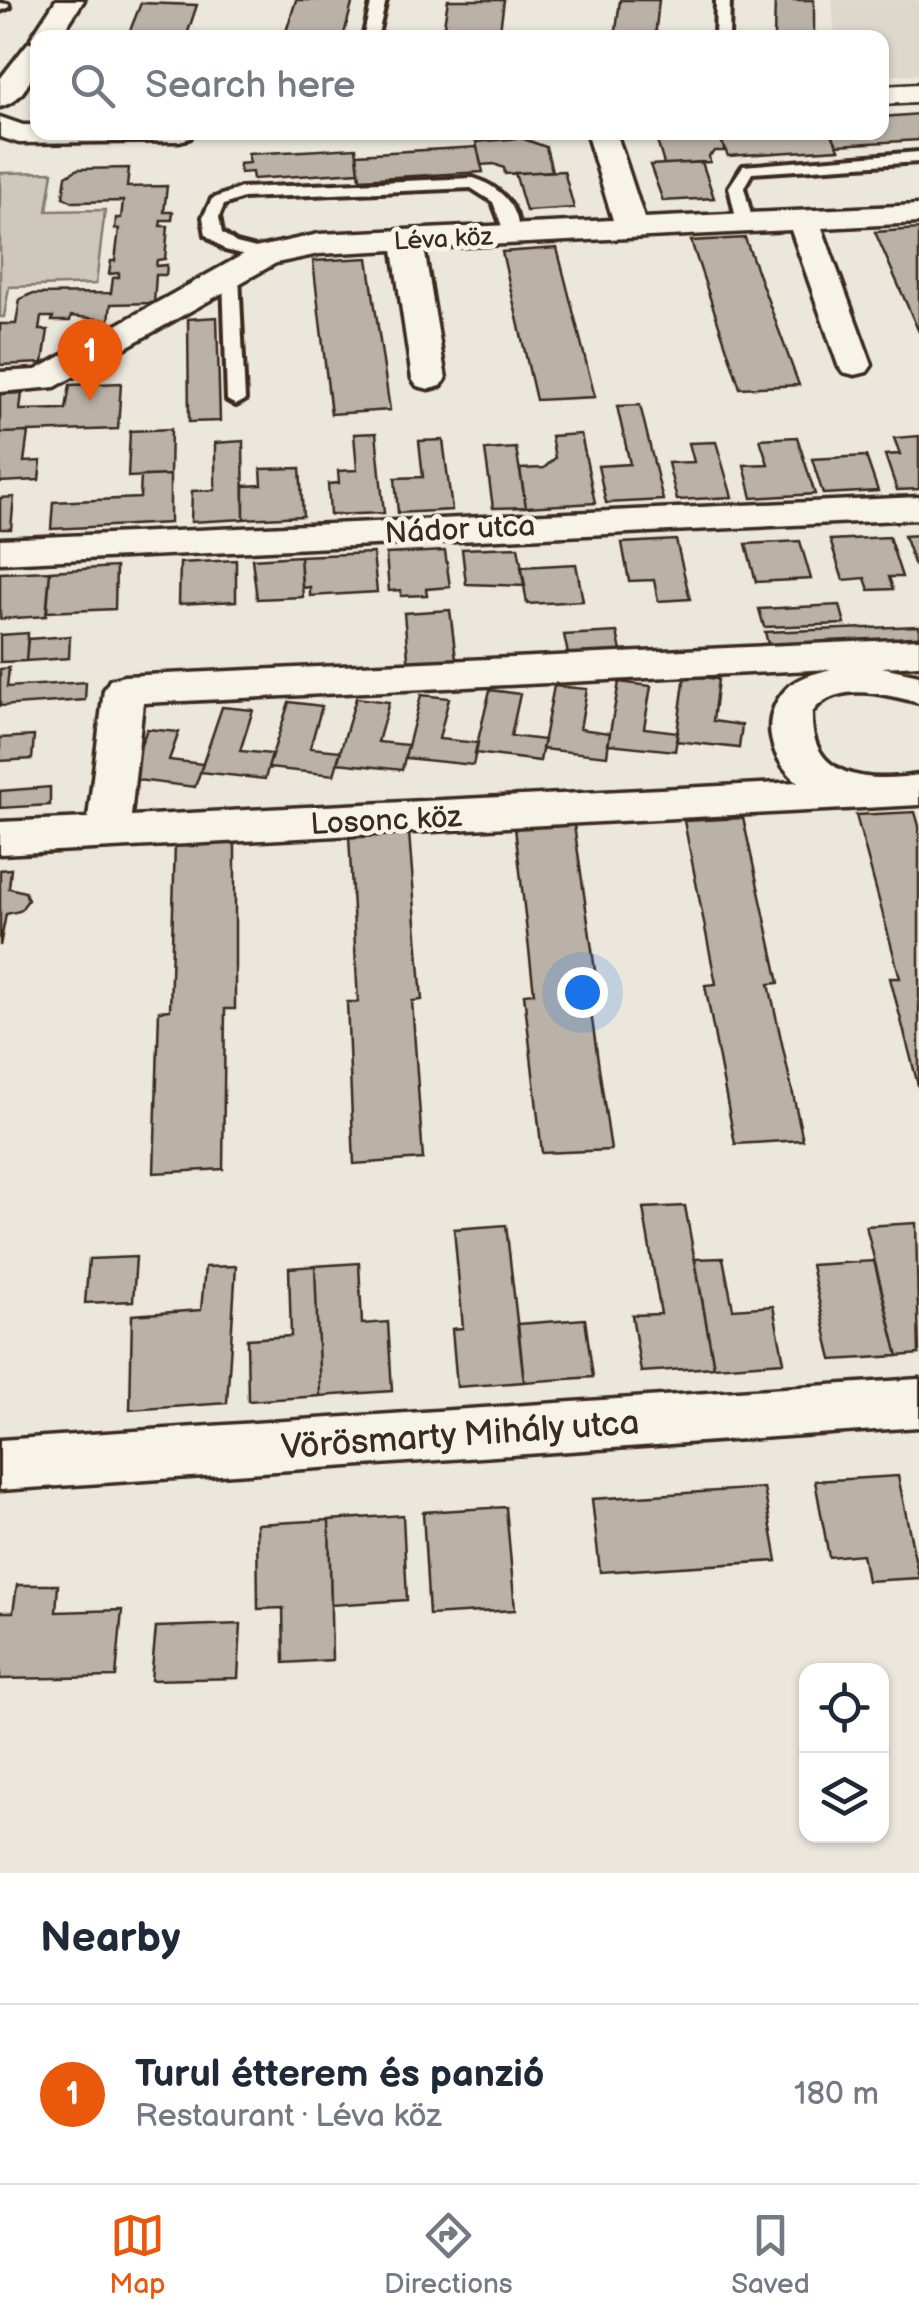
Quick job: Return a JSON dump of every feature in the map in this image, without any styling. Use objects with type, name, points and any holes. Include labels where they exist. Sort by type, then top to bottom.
[{"type":"street","points":[[51,30],[70,0]]},
{"type":"street","points":[[9,125],[30,70]]},
{"type":"street","points":[[889,95],[919,93]]},
{"type":"street","points":[[604,140],[631,228]]},
{"type":"street","name":"Léva köz","points":[[0,382],[43,380],[266,255],[318,244],[919,214]]},
{"type":"street","points":[[802,220],[856,365]]},
{"type":"street","points":[[407,240],[428,379]]},
{"type":"street","name":"Nádor utca","points":[[0,550],[919,508]]},
{"type":"street","points":[[788,702],[919,652]]},
{"type":"street","points":[[107,834],[124,690],[788,702],[802,699],[820,686],[858,678],[919,676]]},
{"type":"street","points":[[858,678],[919,690]]},
{"type":"street","points":[[788,702],[813,770],[834,784],[866,794]]},
{"type":"street","points":[[772,802],[788,702]]},
{"type":"street","name":"Losonc köz","points":[[0,838],[772,802],[919,790]]},
{"type":"street","name":"Vörösmarty Mihály utca","points":[[0,1466],[919,1403]]},
{"type":"lane","points":[[372,30],[380,0]]},
{"type":"lane","points":[[722,30],[724,0]]},
{"type":"lane","points":[[745,223],[734,186],[737,177],[748,169],[919,157]]},
{"type":"lane","points":[[266,255],[231,247],[214,235],[211,218],[218,202],[241,193],[473,183],[492,188],[502,196],[512,234]]},
{"type":"lane","points":[[231,276],[236,400]]},
{"type":"shaded area","points":[[832,0],[919,0],[919,74],[889,76],[889,30],[834,30]]},
{"type":"shaded area","points":[[53,172],[47,211],[105,210],[96,284],[9,287],[4,317],[0,317],[0,173]]},
{"type":"building","points":[[296,0],[353,0],[345,30],[287,30]]},
{"type":"building","points":[[448,0],[504,0],[500,30],[443,30]]},
{"type":"building","points":[[620,0],[659,0],[656,30],[616,30]]},
{"type":"building","points":[[775,0],[814,0],[814,30],[774,30]]},
{"type":"building","points":[[141,3],[197,5],[189,30],[130,30]]},
{"type":"building","points":[[919,114],[919,140],[837,145],[835,140],[889,140],[889,116]]},
{"type":"building","points":[[527,140],[546,147],[552,171],[505,174],[504,168],[494,164],[481,165],[476,142]]},
{"type":"building","points":[[721,140],[725,151],[715,151],[709,156],[710,162],[664,164],[657,141]]},
{"type":"building","points":[[721,140],[835,140],[839,149],[728,156]]},
{"type":"building","points":[[477,147],[483,172],[360,179],[357,154]]},
{"type":"building","points":[[356,148],[359,172],[253,179],[252,172],[240,173],[239,164],[250,163],[248,154]]},
{"type":"building","points":[[702,162],[714,198],[663,201],[650,165]]},
{"type":"building","points":[[129,168],[127,187],[167,186],[164,212],[173,212],[172,220],[161,220],[160,226],[168,226],[165,259],[157,260],[156,266],[167,265],[166,275],[156,275],[154,303],[111,304],[109,320],[71,316],[70,321],[52,321],[53,317],[41,317],[39,330],[48,330],[43,363],[0,365],[0,324],[16,324],[20,299],[31,294],[111,293],[113,278],[119,277],[119,273],[109,274],[111,261],[115,261],[119,229],[115,229],[116,218],[121,218],[123,201],[73,202],[63,197],[66,176],[78,169]]},
{"type":"building","points":[[564,171],[574,208],[526,211],[515,173]]},
{"type":"building","points":[[919,229],[919,332],[875,232]]},
{"type":"building","points":[[745,238],[799,385],[740,388],[691,241]]},
{"type":"building","points":[[557,248],[595,397],[536,400],[502,252]]},
{"type":"building","points":[[368,258],[390,410],[331,414],[313,261]]},
{"type":"building","points":[[217,317],[220,421],[189,422],[188,319]]},
{"type":"building","points":[[121,383],[118,429],[0,433],[0,394],[22,393],[20,410],[66,409],[70,385]]},
{"type":"building","points":[[640,405],[663,500],[606,503],[598,466],[630,464],[617,406]]},
{"type":"building","points":[[171,429],[170,475],[128,477],[130,431]]},
{"type":"building","points":[[28,432],[24,462],[41,461],[39,480],[0,482],[0,433]]},
{"type":"building","points":[[376,433],[384,513],[330,515],[328,484],[339,483],[338,471],[357,470],[354,434]]},
{"type":"building","points":[[581,434],[595,503],[526,507],[520,469],[544,468],[555,458],[551,436]]},
{"type":"building","points":[[919,436],[919,489],[897,490],[885,455],[900,454],[894,438]]},
{"type":"building","points":[[797,437],[815,494],[752,498],[744,465],[768,464],[760,439]]},
{"type":"building","points":[[443,440],[452,510],[398,513],[395,478],[423,477],[419,441]]},
{"type":"building","points":[[243,441],[244,519],[191,522],[192,491],[215,490],[215,443]]},
{"type":"building","points":[[716,442],[732,497],[677,500],[668,463],[694,462],[689,443]]},
{"type":"building","points":[[516,448],[526,507],[493,508],[485,450]]},
{"type":"building","points":[[866,456],[878,491],[823,494],[812,459]]},
{"type":"building","points":[[300,468],[303,516],[244,519],[244,486],[262,485],[261,469]]},
{"type":"building","points":[[170,475],[170,523],[51,529],[53,502],[140,498],[141,476]]},
{"type":"building","points":[[14,497],[11,529],[0,529],[0,498]]},
{"type":"building","points":[[919,535],[919,565],[915,566],[904,536]]},
{"type":"building","points":[[889,537],[902,577],[889,577],[893,589],[869,590],[865,578],[843,580],[830,540]]},
{"type":"building","points":[[676,540],[690,599],[658,601],[654,580],[629,581],[622,543]]},
{"type":"building","points":[[800,541],[811,579],[756,582],[746,544]]},
{"type":"building","points":[[518,547],[525,586],[466,584],[462,549]]},
{"type":"building","points":[[445,551],[450,587],[426,589],[427,595],[401,596],[401,590],[389,591],[386,554]]},
{"type":"building","points":[[373,553],[377,592],[310,596],[310,587],[302,588],[300,556]]},
{"type":"building","points":[[300,556],[303,597],[257,599],[252,559]]},
{"type":"building","points":[[236,560],[236,601],[179,604],[180,563]]},
{"type":"building","points":[[576,564],[583,601],[527,604],[521,567]]},
{"type":"building","points":[[116,567],[115,609],[47,612],[50,571]]},
{"type":"building","points":[[50,571],[46,616],[0,619],[0,573]]},
{"type":"building","points":[[840,605],[845,624],[764,627],[759,609]]},
{"type":"building","points":[[450,610],[457,667],[409,669],[404,613]]},
{"type":"building","points":[[919,626],[919,646],[770,652],[765,632]]},
{"type":"building","points":[[617,632],[622,656],[569,659],[564,635]]},
{"type":"building","points":[[28,633],[26,661],[0,662],[0,635]]},
{"type":"building","points":[[70,636],[69,658],[26,661],[28,639]]},
{"type":"building","points":[[9,668],[7,687],[86,682],[85,700],[0,706],[0,669]]},
{"type":"building","points":[[685,675],[718,679],[713,721],[742,725],[739,748],[676,741]]},
{"type":"building","points":[[619,682],[651,686],[644,728],[678,732],[675,751],[608,744]]},
{"type":"building","points":[[554,686],[587,689],[580,729],[610,733],[607,756],[542,749]]},
{"type":"building","points":[[490,690],[520,694],[511,736],[544,740],[540,761],[475,753]]},
{"type":"building","points":[[421,695],[449,698],[439,739],[478,743],[473,765],[405,758]]},
{"type":"building","points":[[356,698],[389,702],[378,742],[408,745],[402,770],[337,763]]},
{"type":"building","points":[[289,702],[322,706],[310,748],[341,751],[334,775],[268,768]]},
{"type":"building","points":[[222,707],[253,710],[240,751],[272,754],[265,779],[200,772]]},
{"type":"building","points":[[147,729],[179,732],[169,760],[203,764],[195,787],[128,779]]},
{"type":"building","points":[[34,736],[32,759],[0,761],[0,738]]},
{"type":"building","points":[[50,787],[50,805],[0,808],[0,791]]},
{"type":"building","points":[[915,812],[919,826],[919,1089],[890,978],[900,978],[856,815]]},
{"type":"building","points":[[743,818],[779,983],[769,984],[803,1140],[735,1144],[705,985],[716,984],[684,821]]},
{"type":"building","points":[[574,825],[598,991],[588,992],[611,1150],[542,1153],[524,994],[534,993],[515,828]]},
{"type":"building","points":[[409,833],[422,1000],[412,1001],[423,1159],[354,1164],[347,1002],[358,1002],[349,836]]},
{"type":"building","points":[[235,840],[235,1009],[225,1009],[223,1169],[154,1173],[159,1011],[170,1010],[175,843]]},
{"type":"building","points":[[11,869],[9,888],[25,892],[28,900],[20,911],[6,914],[0,946],[0,870]]},
{"type":"building","points":[[685,1206],[714,1367],[641,1372],[632,1315],[661,1314],[643,1208]]},
{"type":"building","points":[[916,1223],[919,1354],[898,1356],[866,1226]]},
{"type":"building","points":[[506,1225],[524,1382],[457,1387],[452,1329],[463,1328],[454,1229]]},
{"type":"building","points":[[136,1257],[133,1301],[85,1303],[89,1259]]},
{"type":"building","points":[[723,1258],[733,1309],[773,1306],[784,1362],[714,1367],[695,1259]]},
{"type":"building","points":[[874,1261],[898,1356],[832,1360],[811,1265]]},
{"type":"building","points":[[359,1263],[362,1324],[388,1322],[392,1391],[320,1396],[315,1266]]},
{"type":"building","points":[[236,1266],[227,1403],[130,1410],[132,1315],[201,1310],[205,1267]]},
{"type":"building","points":[[315,1266],[320,1396],[248,1401],[247,1339],[291,1336],[289,1268]]},
{"type":"building","points":[[585,1319],[593,1377],[524,1382],[518,1324]]},
{"type":"building","points":[[898,1476],[919,1578],[867,1581],[862,1554],[829,1557],[815,1481]]},
{"type":"building","points":[[764,1488],[777,1561],[600,1572],[592,1499]]},
{"type":"building","points":[[506,1507],[515,1610],[429,1615],[423,1512]]},
{"type":"building","points":[[403,1515],[407,1600],[331,1605],[329,1520]]},
{"type":"building","points":[[329,1520],[332,1660],[284,1663],[283,1608],[258,1609],[257,1524]]},
{"type":"building","points":[[17,1585],[58,1585],[56,1612],[122,1610],[116,1677],[0,1679],[0,1612],[13,1612]]},
{"type":"building","points":[[241,1624],[238,1678],[151,1680],[156,1627]]},
{"type":"place","name":"Turul étterem és panzió","points":[[90,401]]}]
